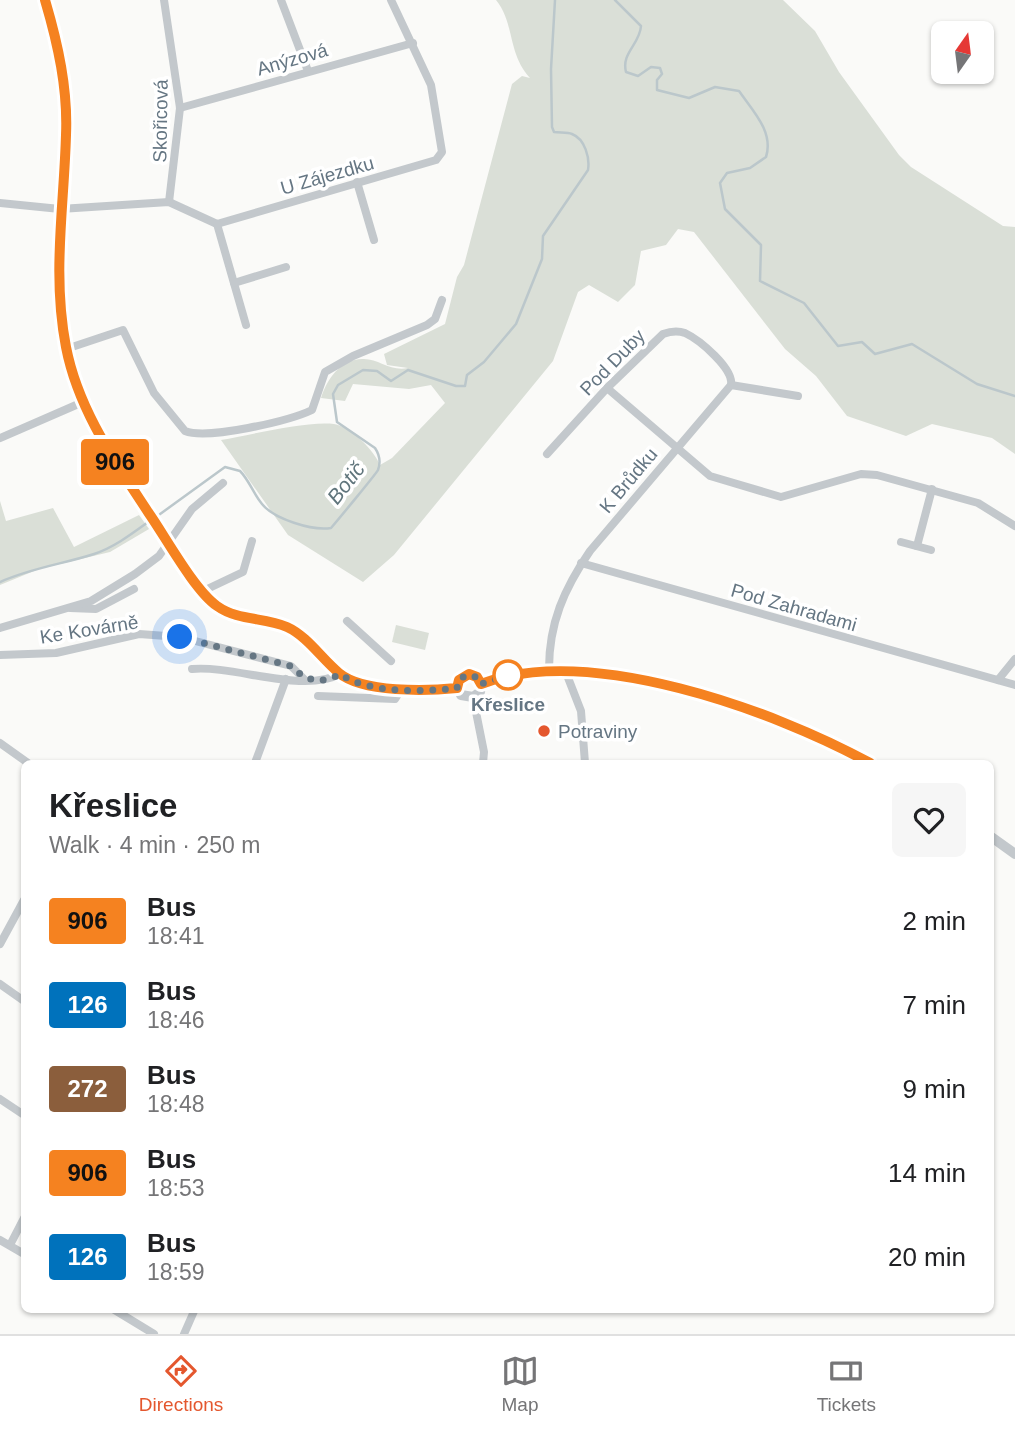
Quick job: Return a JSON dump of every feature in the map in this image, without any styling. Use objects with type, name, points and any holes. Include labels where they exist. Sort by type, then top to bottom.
[{"type":"street","points":[[44,0],[57,40],[64,87],[66,134],[58,263],[66,349],[83,402],[97,433],[165,537],[215,605],[233,615],[291,629],[340,674],[358,684],[402,688],[457,688]]},
{"type":"street","name":"Skořicová","points":[[164,0],[180,108],[169,202]]},
{"type":"street","points":[[281,0],[308,71]]},
{"type":"street","points":[[391,0],[413,43]]},
{"type":"street","name":"Anýzová","points":[[180,108],[413,43]]},
{"type":"street","name":"U Zájezdku","points":[[217,224],[436,160],[442,152],[431,85],[413,43]]},
{"type":"street","points":[[357,182],[374,240]]},
{"type":"street","points":[[0,203],[60,209],[169,202],[217,224],[247,325]]},
{"type":"street","points":[[234,283],[286,267]]},
{"type":"street","points":[[66,349],[123,330],[154,393],[185,431],[199,433],[272,425],[312,410],[325,372],[353,356],[427,325],[435,319],[442,300]]},
{"type":"street","name":"Pod Duby","points":[[547,454],[657,337],[673,330],[686,333],[728,367],[732,377],[731,385]]},
{"type":"street","points":[[731,385],[798,396]]},
{"type":"street","name":"K Brůdku","points":[[549,670],[551,638],[559,604],[581,563],[731,385]]},
{"type":"street","points":[[607,388],[710,476],[781,498],[861,474],[877,475],[978,503],[1015,526]]},
{"type":"street","points":[[0,438],[83,402]]},
{"type":"street","points":[[0,628],[91,601],[135,574],[159,556],[165,537],[223,483]]},
{"type":"street","points":[[916,546],[932,489]]},
{"type":"street","points":[[203,591],[243,572],[252,541]]},
{"type":"street","points":[[901,542],[931,550]]},
{"type":"street","name":"Pod Zahradami","points":[[581,563],[1015,685]]},
{"type":"street","points":[[67,607],[96,609],[134,589]]},
{"type":"street","points":[[347,621],[391,661]]},
{"type":"street","name":"Ke Kovárně","points":[[0,655],[56,653],[139,634],[180,637],[291,666],[304,679]]},
{"type":"street","points":[[998,680],[1015,659]]},
{"type":"street","points":[[192,669],[208,667],[286,679],[326,681],[340,674]]},
{"type":"street","points":[[481,684],[507,676],[549,670],[633,678],[757,712],[836,744],[865,760]]},
{"type":"street","points":[[565,670],[581,711],[585,760]]},
{"type":"street","points":[[466,675],[477,677],[481,684],[480,692],[472,697],[461,695],[457,688],[459,680],[466,675]]},
{"type":"street","points":[[256,760],[286,679]]},
{"type":"street","points":[[318,696],[395,699],[402,688]]},
{"type":"street","points":[[472,697],[484,752],[483,760]]},
{"type":"street","points":[[0,744],[24,760]]},
{"type":"street","points":[[994,839],[1015,854]]},
{"type":"street","points":[[0,944],[21,906]]},
{"type":"street","points":[[0,984],[21,999]]},
{"type":"street","points":[[0,1098],[21,1113]]},
{"type":"street","points":[[10,1245],[21,1224]]},
{"type":"street","points":[[0,1240],[21,1252]]},
{"type":"street","points":[[120,1313],[154,1334]]},
{"type":"street","points":[[184,1334],[193,1313]]},
{"type":"shaded area","points":[[496,0],[783,0],[815,31],[839,72],[899,155],[911,167],[1003,226],[1015,227],[1015,454],[992,438],[932,424],[906,436],[847,416],[816,376],[785,349],[694,232],[678,229],[666,245],[641,251],[635,285],[618,302],[589,285],[578,292],[553,361],[394,555],[363,582],[288,535],[221,440],[293,426],[334,424],[361,440],[380,465],[392,458],[445,403],[431,385],[409,389],[353,384],[345,401],[321,398],[331,377],[348,362],[364,359],[396,368],[408,368],[387,365],[384,354],[445,324],[457,277],[464,265],[512,84],[522,76],[530,78],[518,58],[506,18]]},
{"type":"shaded area","points":[[0,501],[6,521],[53,508],[74,547],[139,515],[149,529],[110,552],[39,569],[0,585]]},
{"type":"shaded area","points":[[396,625],[429,633],[425,650],[392,642]]},
{"type":"waterway","name":"Botič","points":[[156,517],[225,467],[240,471],[262,504],[275,514],[304,526],[331,528],[376,473],[379,464],[375,448],[337,422],[333,394],[338,385],[363,370],[377,371],[391,381],[408,370],[456,386],[465,386],[467,375],[484,362],[516,324],[542,259],[543,236],[588,170],[587,155],[577,136],[554,132],[552,127],[551,69],[555,0]]},
{"type":"waterway","points":[[615,0],[641,26],[638,38],[626,59],[626,72],[638,76],[651,67],[660,68],[662,74],[657,80],[657,90],[689,98],[715,87],[739,91],[761,122],[767,139],[766,157],[750,168],[727,173],[720,183],[725,209],[761,245],[760,281],[804,303],[838,346],[862,342],[875,354],[912,344],[977,384],[1015,396]]},
{"type":"waterway","name":"Botič","points":[[0,582],[102,551],[151,520]]},
{"type":"bus line","name":"906","points":[[45,0],[57,40],[64,87],[66,134],[58,263],[61,312],[72,372],[97,433],[163,534],[215,605],[233,615],[291,629],[340,674],[358,684],[434,690],[457,688],[459,680],[469,674],[477,677],[481,684],[492,679],[549,670],[607,673],[757,712],[836,744],[865,760]]},
{"type":"place","name":"Křeslice","points":[[508,675]]},
{"type":"place","name":"Potraviny","points":[[544,731]]},
{"type":"route","points":[[180,637],[291,666],[304,679],[326,681],[340,674],[358,684],[434,690],[457,688],[459,680],[469,674],[477,677],[481,684],[508,675]]}]
